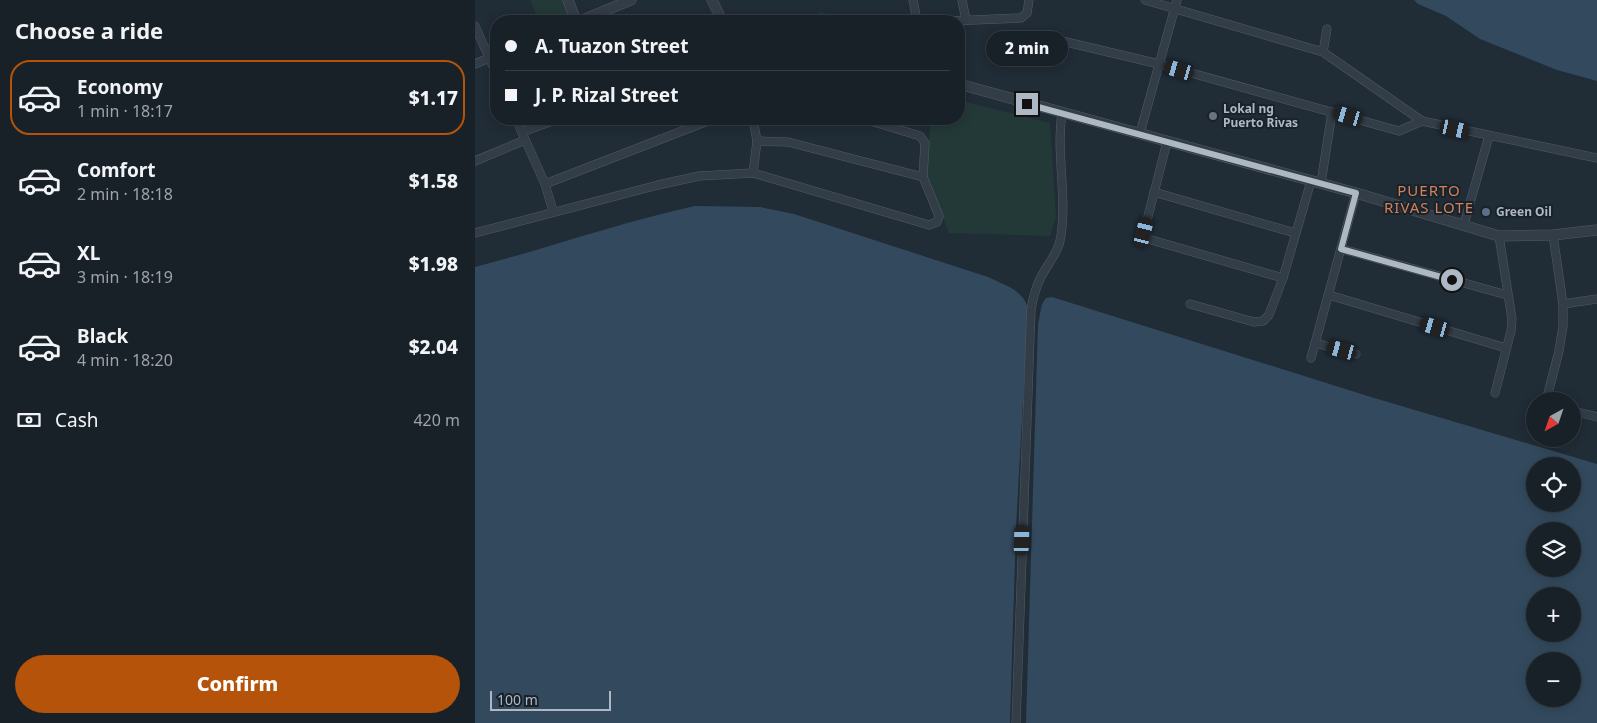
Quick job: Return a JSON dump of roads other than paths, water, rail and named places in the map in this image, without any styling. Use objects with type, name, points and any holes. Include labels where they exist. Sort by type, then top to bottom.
[{"type":"street","points":[[568,0],[575,15]]},
{"type":"street","points":[[593,15],[631,0]]},
{"type":"street","points":[[712,0],[719,15]]},
{"type":"street","points":[[913,0],[916,15]]},
{"type":"street","points":[[962,0],[966,20],[1021,18],[1027,13],[1029,0]]},
{"type":"street","points":[[1145,0],[1289,40],[1323,52],[1422,121],[1597,158]]},
{"type":"street","points":[[1140,133],[1177,0]]},
{"type":"street","points":[[475,26],[490,51]]},
{"type":"street","points":[[1323,52],[1327,29]]},
{"type":"street","points":[[1058,40],[1159,64],[1399,131],[1422,121]]},
{"type":"street","points":[[475,64],[490,57]]},
{"type":"street","points":[[965,86],[1356,193],[1499,236],[1553,234],[1597,229]]},
{"type":"street","points":[[1017,723],[1031,310],[1034,291],[1058,249],[1061,237],[1063,206],[1059,133],[1062,112]]},
{"type":"street","points":[[1190,304],[1254,322],[1263,321],[1269,316],[1283,278],[1295,233],[1316,182],[1332,112]]},
{"type":"street","points":[[518,125],[545,184],[553,211]]},
{"type":"street","points":[[475,161],[546,125]]},
{"type":"street","points":[[545,184],[697,125]]},
{"type":"street","points":[[753,173],[757,141],[754,125]]},
{"type":"street","points":[[475,233],[553,211],[699,176],[753,173],[929,225],[937,222],[939,216],[923,177],[925,143],[920,136],[883,125]]},
{"type":"street","points":[[1464,224],[1489,136]]},
{"type":"street","points":[[757,141],[788,142],[923,177]]},
{"type":"street","points":[[1167,142],[1144,232],[1147,239],[1283,278]]},
{"type":"street","points":[[1154,192],[1295,233]]},
{"type":"street","points":[[1311,358],[1356,193]]},
{"type":"street","points":[[1548,392],[1559,351],[1563,326],[1563,304],[1553,234]]},
{"type":"street","points":[[1495,394],[1512,319],[1499,236]]},
{"type":"street","points":[[1341,249],[1507,295]]},
{"type":"street","points":[[1329,295],[1506,348]]},
{"type":"street","points":[[1563,304],[1597,299]]},
{"type":"street","points":[[1315,343],[1356,354]]},
{"type":"street","points":[[1581,413],[1597,417]]},
{"type":"water","points":[[1414,0],[1597,0],[1597,81],[1557,70],[1480,39],[1446,16],[1418,4]]},
{"type":"water","points":[[695,206],[760,207],[794,214],[988,277],[1013,289],[1026,302],[1028,309],[1016,527],[1010,723],[475,723],[475,267],[667,212]]},
{"type":"water","points":[[1052,297],[1371,397],[1526,443],[1526,448],[1543,448],[1573,457],[1526,457],[1526,512],[1581,512],[1581,459],[1597,464],[1597,723],[1026,723],[1038,324],[1042,304],[1046,298]]},
{"type":"place","name":"Lokal ng Puerto Rivas","points":[[1213,116]]},
{"type":"place","name":"Green Oil","points":[[1486,212]]},
{"type":"district","name":"PUERTO RIVAS LOTE","points":[[1429,200]]}]
